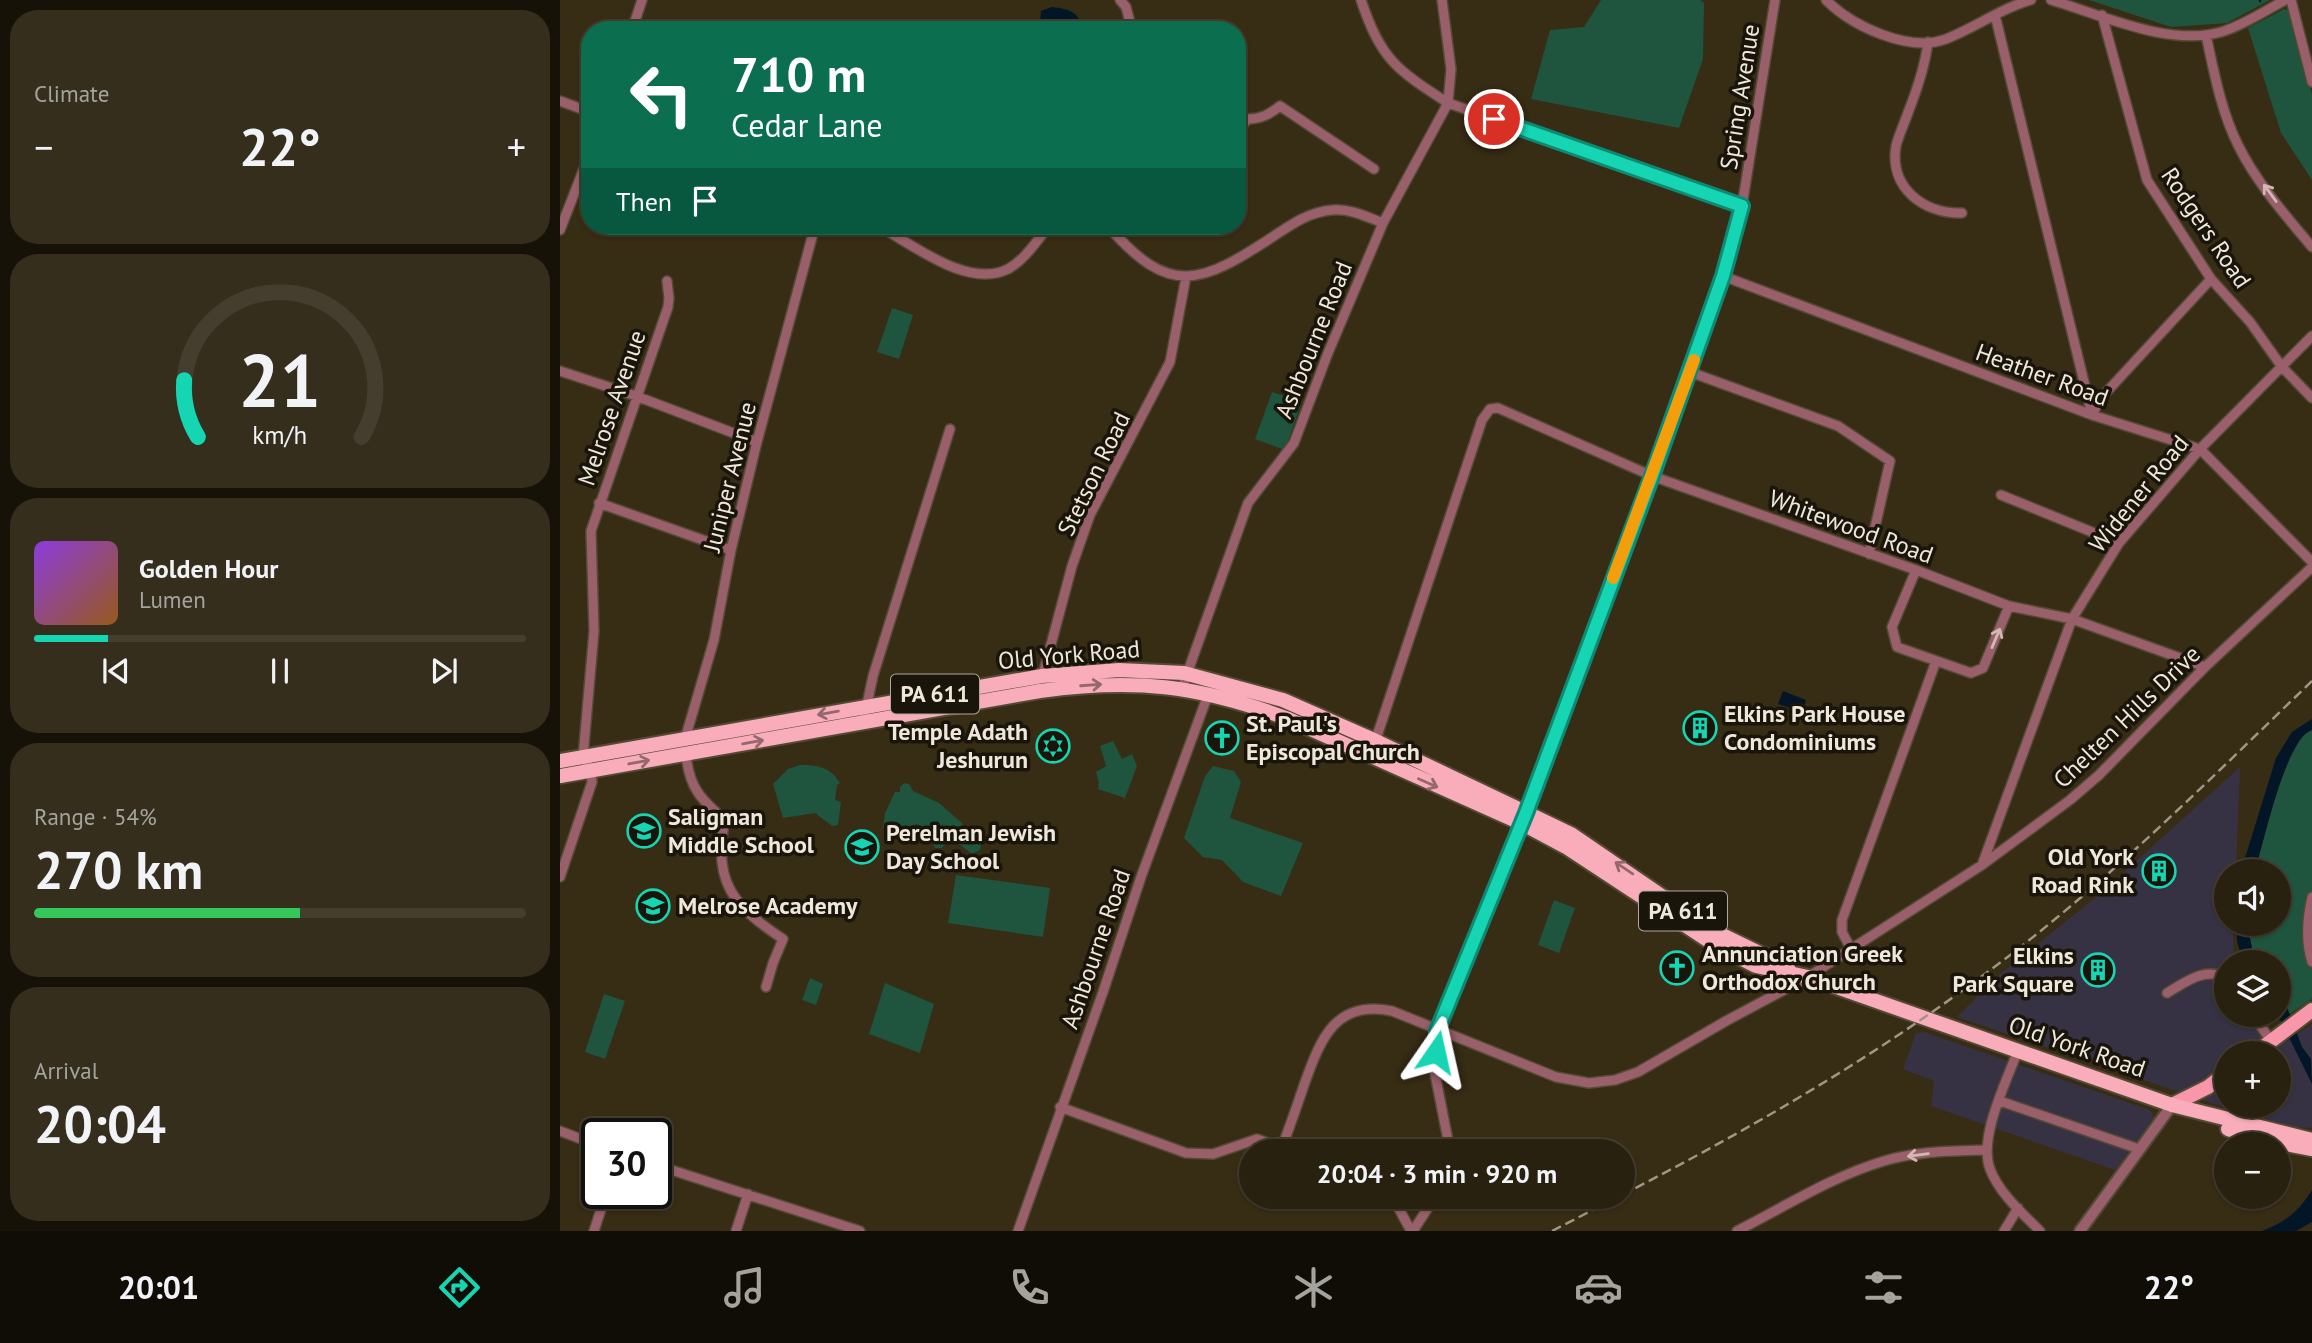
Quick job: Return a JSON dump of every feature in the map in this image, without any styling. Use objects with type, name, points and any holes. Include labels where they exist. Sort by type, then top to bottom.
[{"type":"highway","name":"Old York Road","points":[[560,776],[587,764],[686,746],[867,706],[1041,683],[1185,681],[1283,701],[1376,741],[1523,818],[1683,925],[1718,947],[1756,965],[1808,977],[2172,1105],[2259,1139],[2312,1150]]},
{"type":"highway","name":"Old York Road","points":[[686,746],[863,723],[1041,683]]},
{"type":"highway","name":"Old York Road","points":[[1210,687],[1369,756],[1523,818]]},
{"type":"highway","name":"Old York Road","points":[[560,761],[587,764]]},
{"type":"highway","name":"Old York Road","points":[[2172,1105],[2312,1140]]},
{"type":"main road","points":[[2272,1041],[2312,1010]]},
{"type":"main road","points":[[2172,1105],[2214,1082]]},
{"type":"street","points":[[635,21],[642,0]]},
{"type":"street","points":[[1120,0],[1126,7],[1130,21]]},
{"type":"street","points":[[1361,0],[1371,31],[1388,57],[1407,76],[1448,103],[1742,206]]},
{"type":"street","name":"Ashbourne Road","points":[[1185,681],[1248,503],[1294,443],[1328,353],[1383,223],[1448,103],[1451,69],[1442,0]]},
{"type":"street","name":"Spring Avenue","points":[[1448,1139],[1435,1074],[1437,1031],[1523,818],[1652,476],[1723,276],[1742,206],[1775,0]]},
{"type":"street","points":[[1826,0],[1848,18],[1870,30],[1902,40],[1928,42],[1945,39],[2031,0]]},
{"type":"street","points":[[2051,0],[2145,29],[2206,35],[2237,26],[2285,0]]},
{"type":"street","points":[[2291,0],[2312,82]]},
{"type":"street","points":[[1995,15],[2092,415]]},
{"type":"street","name":"Rodgers Road","points":[[2102,15],[2147,180],[2211,279],[2250,322],[2282,367],[2312,398]]},
{"type":"street","points":[[2206,35],[2221,100],[2238,147],[2312,247]]},
{"type":"street","points":[[1928,42],[1924,71],[1897,144],[1896,166],[1903,185],[1917,202],[1943,212],[1962,213]]},
{"type":"street","points":[[560,101],[581,109]]},
{"type":"street","points":[[1246,121],[1270,114],[1280,106],[1374,169]]},
{"type":"street","points":[[560,230],[581,176]]},
{"type":"street","points":[[1116,235],[1148,264],[1164,273],[1186,277],[1230,264],[1300,219],[1323,211],[1345,210],[1383,223]]},
{"type":"street","name":"Juniper Avenue","points":[[766,987],[772,963],[783,939],[764,927],[724,882],[720,845],[725,820],[706,805],[696,791],[688,774],[686,746],[713,640],[757,442],[813,235]]},
{"type":"street","points":[[895,235],[957,269],[973,274],[992,274],[1008,269],[1022,258],[1041,235]]},
{"type":"street","name":"Heather Road","points":[[1723,276],[2092,415],[2200,449],[2312,564]]},
{"type":"street","name":"Stetson Road","points":[[1041,683],[1072,566],[1090,515],[1170,362],[1186,277]]},
{"type":"street","points":[[2092,415],[2101,398],[2211,279]]},
{"type":"street","name":"Melrose Avenue","points":[[560,877],[563,859],[592,782],[587,764],[594,631],[591,531],[668,307],[667,281]]},
{"type":"street","name":"Widener Road","points":[[1982,865],[2072,619],[2119,542],[2200,449],[2312,336]]},
{"type":"street","points":[[560,371],[757,442]]},
{"type":"street","points":[[1690,372],[1838,426],[1890,461],[1869,554]]},
{"type":"street","name":"Whitewood Road","points":[[1376,741],[1482,420],[1490,409],[1505,410],[1652,476],[2009,606],[2072,619],[2205,667]]},
{"type":"street","points":[[863,723],[873,676],[950,429]]},
{"type":"street","points":[[2001,495],[2119,542]]},
{"type":"street","points":[[599,503],[731,550]]},
{"type":"street","name":"Chelten Hills Drive","points":[[1285,1139],[1319,1045],[1327,1031],[1335,1024],[1357,1012],[1380,1009],[1392,1011],[1556,1077],[1589,1083],[1615,1080],[1638,1072],[1808,977],[1982,865],[2070,800],[2099,775],[2205,667],[2312,564]]},
{"type":"street","points":[[1916,570],[1892,627],[1897,647],[1971,673],[1983,668],[2009,606]]},
{"type":"street","points":[[1851,949],[1842,932],[1842,920],[1936,661]]},
{"type":"street","name":"Ashbourne Road","points":[[1018,1231],[1103,992],[1140,877],[1210,687]]},
{"type":"street","points":[[1369,756],[1376,741]]},
{"type":"street","points":[[2312,897],[2307,926],[2308,951],[2312,962]]},
{"type":"street","points":[[2167,993],[2197,976],[2214,974]]},
{"type":"street","points":[[2264,1027],[2275,1039]]},
{"type":"street","points":[[2018,1050],[1988,1134],[1986,1150],[1989,1168],[1998,1185],[2040,1231]]},
{"type":"street","points":[[2000,1101],[2139,1149]]},
{"type":"street","points":[[2080,1231],[2172,1105]]},
{"type":"street","points":[[1060,1107],[1186,1153],[1213,1154],[1239,1145]]},
{"type":"street","points":[[560,1131],[581,1139]]},
{"type":"street","points":[[1737,1231],[1850,1174],[1884,1161],[1919,1154],[1986,1150]]},
{"type":"street","points":[[672,1170],[842,1228],[860,1231]]},
{"type":"street","points":[[736,1231],[748,1194]]},
{"type":"street","points":[[2004,1231],[2018,1208]]},
{"type":"street","points":[[594,1231],[601,1209]]},
{"type":"street","points":[[1399,1209],[1412,1231],[1427,1209]]},
{"type":"shaded area","points":[[2240,767],[2236,859],[2214,859],[2214,936],[2233,936],[2234,950],[2214,950],[2214,1027],[2267,1027],[2274,1041],[2214,1041],[2214,1104],[1957,1017],[1999,975],[2100,894]]},
{"type":"shaded area","points":[[2312,1024],[2312,1128],[2262,1118],[2291,1118],[2291,1041],[2287,1041]]},
{"type":"shaded area","points":[[1924,1032],[2150,1110],[2154,1117],[2115,1170],[1931,1106],[1934,1081],[1903,1069],[1916,1033]]},
{"type":"green space","points":[[1601,0],[1700,0],[1704,3],[1703,59],[1679,128],[1531,99],[1550,30],[1584,27]]},
{"type":"green space","points":[[2089,0],[2270,0],[2227,23],[2171,27]]},
{"type":"green space","points":[[2284,9],[2290,11],[2312,94],[2312,180],[2281,133],[2248,28]]},
{"type":"green space","points":[[892,308],[913,315],[899,359],[877,352]]},
{"type":"green space","points":[[1272,392],[1302,401],[1285,450],[1255,439]]},
{"type":"green space","points":[[2312,730],[2312,999],[2291,1013],[2291,950],[2252,950],[2250,936],[2291,936],[2291,859],[2258,859],[2277,793],[2293,751],[2302,737]]},
{"type":"green space","points":[[1113,741],[1122,759],[1132,754],[1137,766],[1125,798],[1098,789],[1096,772],[1106,766],[1100,746]]},
{"type":"green space","points":[[800,765],[823,768],[832,773],[840,783],[837,785],[835,800],[841,802],[838,825],[832,826],[815,813],[783,818],[773,784],[788,769]]},
{"type":"green space","points":[[1213,766],[1234,771],[1241,782],[1230,818],[1303,843],[1281,896],[1243,882],[1222,860],[1203,857],[1184,838],[1205,776]]},
{"type":"green space","points":[[904,783],[909,784],[913,791],[939,803],[962,823],[964,830],[981,845],[980,850],[972,854],[959,844],[956,837],[949,839],[942,848],[935,848],[928,834],[917,824],[892,831],[883,828],[885,813],[895,792],[900,792]]},
{"type":"green space","points":[[956,875],[1050,888],[1043,937],[948,923]]},
{"type":"green space","points":[[1554,900],[1575,908],[1559,953],[1538,945]]},
{"type":"green space","points":[[810,978],[823,984],[816,1005],[802,1000]]},
{"type":"green space","points":[[885,983],[934,1004],[920,1053],[869,1034]]},
{"type":"green space","points":[[604,994],[625,1001],[605,1059],[585,1052]]},
{"type":"water","points":[[1052,7],[1063,9],[1072,12],[1080,21],[1040,21],[1041,11]]},
{"type":"water","points":[[1783,691],[1806,700],[1802,712],[1778,704]]},
{"type":"water","points":[[2312,719],[2312,730],[2302,737],[2285,771],[2258,859],[2245,859],[2276,758],[2292,732]]},
{"type":"water","points":[[2237,936],[2250,936],[2252,950],[2240,950]]},
{"type":"water","points":[[2291,1018],[2302,1047],[2311,1059],[2312,1084],[2291,1041],[2284,1027],[2291,1027]]},
{"type":"water","points":[[2312,1190],[2312,1222],[2296,1231],[2262,1231],[2291,1215]]},
{"type":"railway","points":[[1635,1188],[1720,1143],[1814,1088],[1907,1029],[1997,965],[2119,864],[2312,681]]},
{"type":"railway","points":[[1552,1231],[1595,1209]]},
{"type":"slow traffic","points":[[1613,578],[1694,360]]},
{"type":"place","name":"Elkins Park House Condominiums","points":[[1700,728]]},
{"type":"place","name":"St. Paul's Episcopal Church","points":[[1222,738]]},
{"type":"place","name":"Temple Adath Jeshurun","points":[[1053,746]]},
{"type":"place","name":"Saligman Middle School","points":[[644,831]]},
{"type":"place","name":"Perelman Jewish Day School","points":[[862,847]]},
{"type":"place","name":"Old York Road Rink","points":[[2159,871]]},
{"type":"place","name":"Melrose Academy","points":[[653,906]]},
{"type":"place","name":"Annunciation Greek Orthodox Church","points":[[1677,968]]},
{"type":"place","name":"Elkins Park Square","points":[[2098,970]]},
{"type":"route","points":[[1436,1052],[1437,1031],[1526,813],[1687,380],[1723,276],[1742,206],[1494,119]]}]
